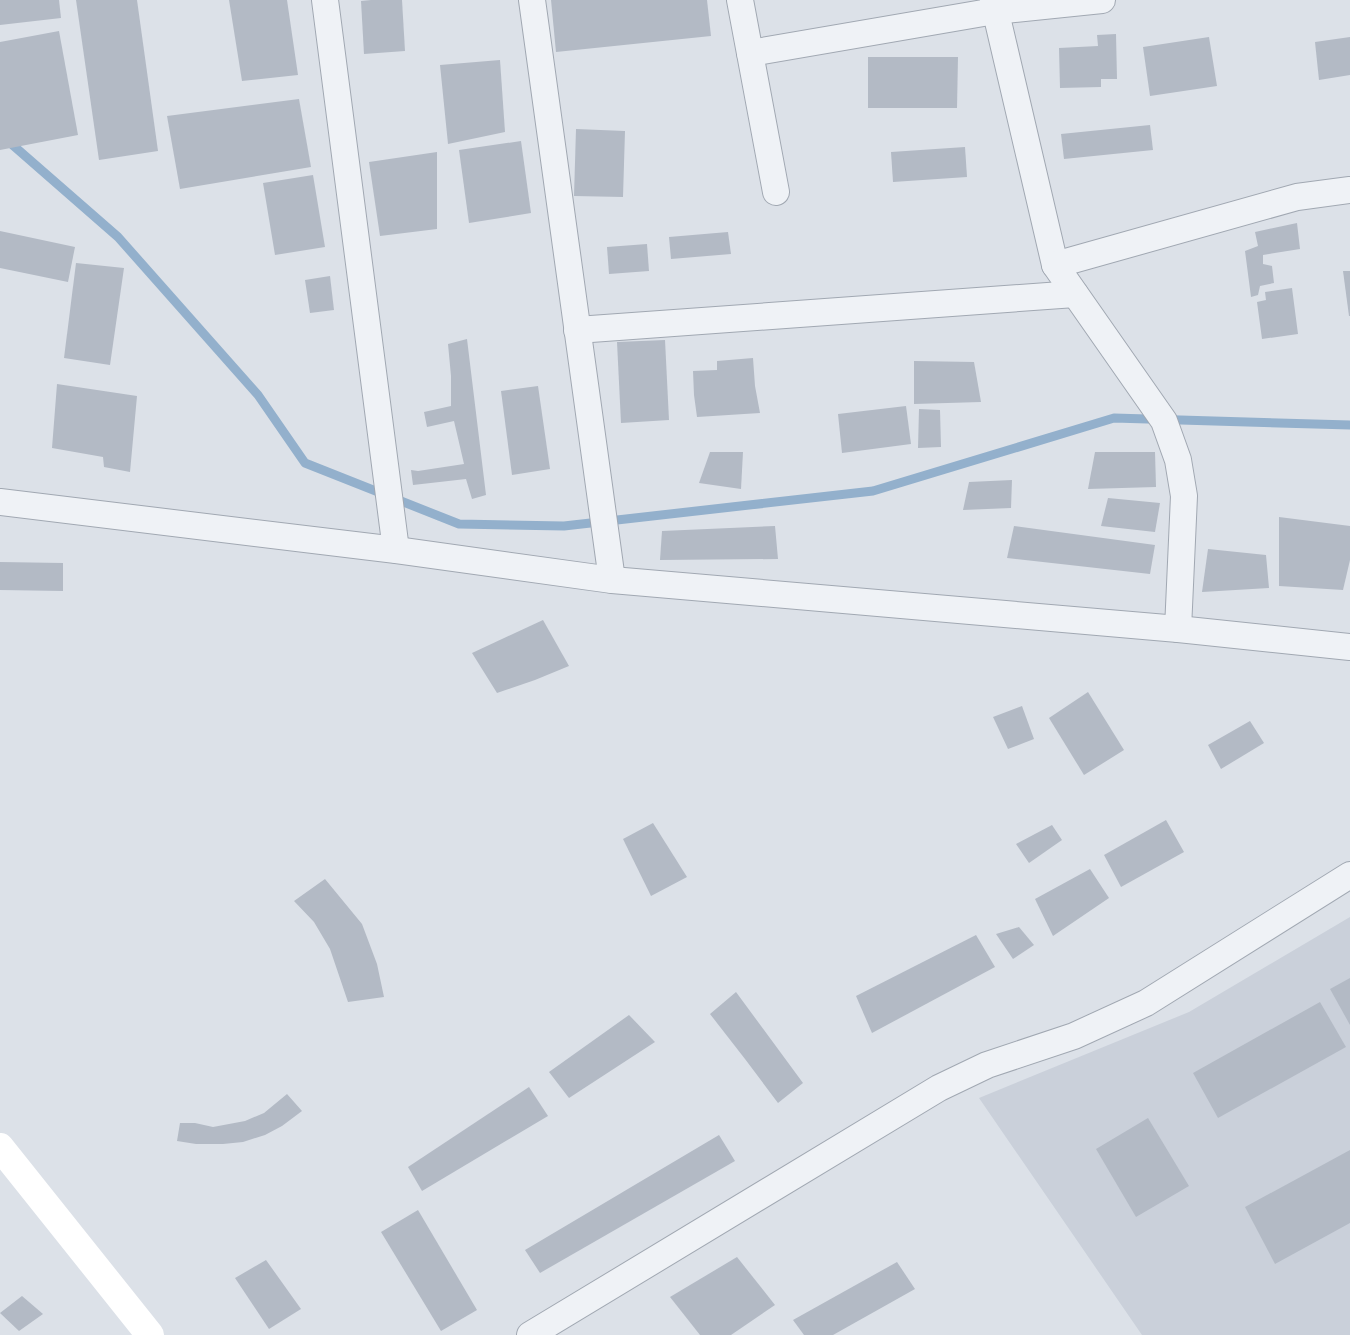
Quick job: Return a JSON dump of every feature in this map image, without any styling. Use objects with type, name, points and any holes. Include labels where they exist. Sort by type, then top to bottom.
[{"type":"main road","points":[[0,1146],[150,1335]]},
{"type":"street","points":[[325,0],[396,550]]},
{"type":"street","points":[[532,0],[612,580]]},
{"type":"street","points":[[740,0],[776,192]]},
{"type":"street","points":[[750,53],[994,5],[1102,0]]},
{"type":"street","points":[[994,5],[1055,265],[1164,421],[1178,460],[1184,496],[1178,629]]},
{"type":"street","points":[[1055,265],[1297,197],[1350,190]]},
{"type":"street","points":[[577,330],[1076,294]]},
{"type":"street","points":[[0,502],[396,550],[612,580],[1178,629],[1350,647]]},
{"type":"street","points":[[530,1335],[939,1088],[987,1065],[1074,1036],[1146,1003],[1350,875]]},
{"type":"shaded area","points":[[1350,917],[1350,1335],[1142,1335],[979,1098],[1189,1012]]},
{"type":"building","points":[[0,0],[59,0],[61,18],[0,25]]},
{"type":"building","points":[[76,0],[137,0],[158,151],[99,160]]},
{"type":"building","points":[[229,0],[287,0],[298,75],[242,81]]},
{"type":"building","points":[[402,0],[405,51],[364,54],[361,1]]},
{"type":"building","points":[[551,0],[707,0],[711,36],[556,52]]},
{"type":"building","points":[[59,31],[78,135],[0,150],[0,42]]},
{"type":"building","points":[[1116,34],[1117,79],[1101,79],[1101,87],[1060,88],[1059,48],[1098,46],[1097,35]]},
{"type":"building","points":[[1209,37],[1217,86],[1150,96],[1143,47]]},
{"type":"building","points":[[1350,37],[1350,75],[1319,80],[1315,42]]},
{"type":"building","points":[[868,57],[958,57],[957,108],[868,108]]},
{"type":"building","points":[[500,60],[505,132],[448,144],[440,65]]},
{"type":"building","points":[[299,99],[311,167],[180,189],[167,116]]},
{"type":"building","points":[[1150,125],[1153,150],[1064,159],[1061,134]]},
{"type":"building","points":[[576,129],[625,131],[623,197],[574,196]]},
{"type":"building","points":[[521,141],[531,213],[469,223],[459,150]]},
{"type":"building","points":[[965,147],[967,177],[893,182],[891,152]]},
{"type":"building","points":[[437,152],[437,229],[380,236],[369,162]]},
{"type":"building","points":[[313,175],[325,247],[275,255],[263,183]]},
{"type":"building","points":[[1297,223],[1300,249],[1263,255],[1263,264],[1272,266],[1274,283],[1260,286],[1258,295],[1251,297],[1245,251],[1258,246],[1255,232]]},
{"type":"building","points":[[0,231],[75,247],[68,282],[0,268]]},
{"type":"building","points":[[728,232],[731,254],[671,259],[669,237]]},
{"type":"building","points":[[647,244],[649,271],[609,274],[607,247]]},
{"type":"building","points":[[76,263],[124,268],[110,365],[64,358]]},
{"type":"building","points":[[1343,271],[1350,271],[1350,316],[1349,316]]},
{"type":"building","points":[[330,276],[334,310],[310,313],[305,280]]},
{"type":"building","points":[[1292,288],[1298,334],[1262,339],[1257,302],[1266,300],[1265,292]]},
{"type":"building","points":[[467,339],[486,495],[472,499],[466,479],[413,485],[411,470],[418,471],[464,464],[454,421],[427,427],[424,412],[451,406],[448,344]]},
{"type":"building","points":[[665,340],[669,420],[621,423],[617,342]]},
{"type":"building","points":[[753,358],[755,386],[760,413],[697,417],[693,371],[717,370],[717,361]]},
{"type":"building","points":[[914,361],[974,362],[981,402],[914,404]]},
{"type":"building","points":[[57,384],[137,396],[130,472],[104,467],[103,457],[52,448]]},
{"type":"building","points":[[538,386],[550,469],[512,475],[501,391]]},
{"type":"building","points":[[906,406],[911,444],[842,453],[838,414]]},
{"type":"building","points":[[919,409],[940,410],[941,447],[918,448]]},
{"type":"building","points":[[710,452],[743,452],[741,489],[699,483]]},
{"type":"building","points":[[1095,452],[1155,452],[1156,487],[1088,489]]},
{"type":"building","points":[[1012,480],[1011,508],[963,510],[969,482]]},
{"type":"building","points":[[1108,498],[1160,503],[1155,532],[1101,526]]},
{"type":"building","points":[[1279,517],[1350,526],[1350,560],[1343,590],[1279,586]]},
{"type":"building","points":[[775,526],[778,559],[660,560],[662,531]]},
{"type":"building","points":[[1014,526],[1155,545],[1150,574],[1007,558]]},
{"type":"building","points":[[1208,549],[1266,555],[1269,588],[1202,592]]},
{"type":"building","points":[[0,562],[63,563],[63,591],[0,590]]},
{"type":"building","points":[[543,620],[569,666],[497,693],[472,653]]},
{"type":"building","points":[[1088,692],[1124,750],[1084,775],[1049,718]]},
{"type":"building","points":[[1022,706],[1034,739],[1008,749],[993,717]]},
{"type":"building","points":[[1250,721],[1264,743],[1221,769],[1208,745]]},
{"type":"building","points":[[1166,820],[1184,852],[1121,887],[1104,855]]},
{"type":"building","points":[[653,823],[687,877],[651,896],[623,839]]},
{"type":"building","points":[[1052,825],[1062,840],[1029,863],[1016,844]]},
{"type":"building","points":[[1090,869],[1109,898],[1053,936],[1035,899]]},
{"type":"building","points":[[325,879],[362,924],[377,964],[384,997],[348,1002],[330,949],[314,922],[294,901]]},
{"type":"building","points":[[1019,927],[1034,945],[1013,959],[996,934]]},
{"type":"building","points":[[976,935],[995,967],[872,1033],[856,996]]},
{"type":"building","points":[[1350,978],[1350,1025],[1330,989]]},
{"type":"building","points":[[736,992],[803,1083],[778,1103],[710,1014]]},
{"type":"building","points":[[1320,1002],[1346,1047],[1218,1118],[1193,1073]]},
{"type":"building","points":[[629,1015],[655,1042],[569,1098],[549,1072]]},
{"type":"building","points":[[529,1087],[548,1116],[422,1191],[408,1167]]},
{"type":"building","points":[[287,1094],[302,1111],[282,1126],[265,1135],[243,1142],[223,1144],[196,1144],[177,1141],[180,1123],[195,1123],[213,1127],[245,1121],[264,1113]]},
{"type":"building","points":[[1148,1118],[1189,1186],[1136,1217],[1096,1149]]},
{"type":"building","points":[[719,1135],[735,1161],[540,1273],[525,1250]]},
{"type":"building","points":[[1350,1150],[1350,1223],[1275,1264],[1245,1207]]},
{"type":"building","points":[[418,1210],[477,1310],[441,1331],[381,1232]]},
{"type":"building","points":[[737,1257],[775,1305],[731,1335],[700,1335],[670,1297]]},
{"type":"building","points":[[266,1260],[301,1309],[269,1329],[235,1278]]},
{"type":"building","points":[[897,1262],[915,1289],[833,1335],[804,1335],[793,1320]]},
{"type":"building","points":[[22,1296],[43,1314],[19,1331],[0,1313]]},
{"type":"waterway","points":[[0,134],[118,237],[258,395],[305,463],[459,524],[564,526],[873,491],[1114,418],[1350,425]]}]
